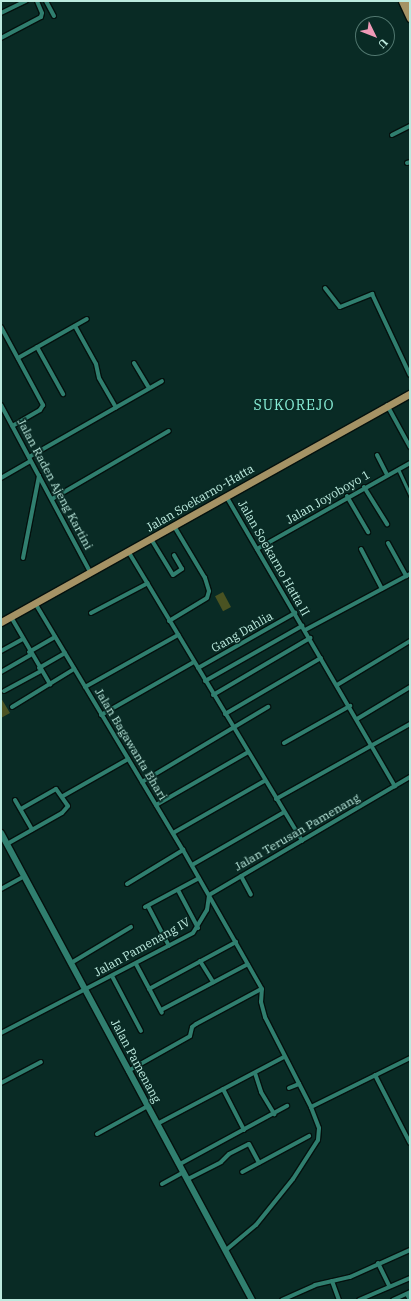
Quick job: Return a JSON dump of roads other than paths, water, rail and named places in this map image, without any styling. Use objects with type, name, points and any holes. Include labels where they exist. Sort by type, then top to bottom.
[{"type":"main road","points":[[402,1],[410,18]]},
{"type":"main road","name":"Jalan Soekarno-Hatta","points":[[1,622],[410,393]]},
{"type":"main road","name":"Jalan Pamenang","points":[[1,833],[252,1300]]},
{"type":"street","points":[[1,13],[26,1]]},
{"type":"street","points":[[1,38],[41,17],[42,13],[37,1]]},
{"type":"street","points":[[46,1],[54,16]]},
{"type":"street","points":[[392,135],[410,126]]},
{"type":"street","points":[[325,288],[340,307],[369,292],[372,295],[410,375]]},
{"type":"street","points":[[18,358],[87,319]]},
{"type":"street","points":[[76,326],[96,364],[99,378],[116,407]]},
{"type":"street","points":[[1,327],[43,405],[40,410],[12,426]]},
{"type":"street","points":[[37,347],[63,394]]},
{"type":"street","points":[[134,362],[149,388]]},
{"type":"street","points":[[1,478],[116,407],[162,381]]},
{"type":"street","name":"Jalan Raden Ajeng Kartini","points":[[1,405],[90,572]]},
{"type":"street","points":[[387,405],[410,447]]},
{"type":"street","points":[[52,499],[169,431]]},
{"type":"street","points":[[377,455],[387,475]]},
{"type":"street","name":"Jalan Joyoboyo 1","points":[[257,549],[347,496],[410,463]]},
{"type":"street","points":[[398,469],[410,495]]},
{"type":"street","points":[[23,558],[39,475]]},
{"type":"street","points":[[364,487],[387,524]]},
{"type":"street","name":"Jalan Soekarno Hatta II","points":[[226,496],[357,718],[395,786]]},
{"type":"street","points":[[347,496],[368,532]]},
{"type":"street","points":[[169,621],[207,598],[209,591],[206,578],[174,526]]},
{"type":"street","points":[[150,539],[173,575],[182,569],[174,555]]},
{"type":"street","points":[[205,681],[408,575],[388,543]]},
{"type":"street","points":[[361,549],[382,589]]},
{"type":"street","points":[[128,551],[264,781],[302,841]]},
{"type":"street","points":[[91,613],[148,583]]},
{"type":"street","name":"Jalan Bagawanta Bhari","points":[[35,603],[192,865],[262,989]]},
{"type":"street","name":"Gang Dahlia","points":[[198,668],[295,613]]},
{"type":"street","points":[[11,617],[30,654],[50,684]]},
{"type":"street","points":[[85,687],[178,634]]},
{"type":"street","points":[[1,672],[55,637]]},
{"type":"street","points":[[213,695],[310,638]]},
{"type":"street","points":[[1,651],[23,639]]},
{"type":"street","points":[[337,685],[410,641]]},
{"type":"street","points":[[4,691],[64,653]]},
{"type":"street","points":[[225,714],[284,678],[321,658]]},
{"type":"street","points":[[102,716],[194,662]]},
{"type":"street","points":[[12,707],[74,669]]},
{"type":"street","points":[[357,718],[410,687]]},
{"type":"street","points":[[284,743],[350,706]]},
{"type":"street","points":[[142,782],[268,707]]},
{"type":"street","points":[[276,799],[410,724]]},
{"type":"street","points":[[156,805],[248,752]]},
{"type":"street","points":[[63,796],[128,759]]},
{"type":"street","name":"Jalan Terusan Pamenang","points":[[209,894],[410,777]]},
{"type":"street","points":[[173,833],[264,781]]},
{"type":"street","points":[[7,844],[67,809],[66,801],[58,789],[21,809]]},
{"type":"street","points":[[15,800],[32,829]]},
{"type":"street","points":[[192,865],[284,812]]},
{"type":"street","points":[[127,884],[183,850]]},
{"type":"street","points":[[1,889],[24,876]]},
{"type":"street","points":[[241,876],[251,895]]},
{"type":"street","points":[[169,946],[146,907],[199,878]]},
{"type":"street","points":[[178,890],[198,928]]},
{"type":"street","name":"Jalan Pamenang IV","points":[[1,1033],[136,964],[198,928],[207,910],[209,894]]},
{"type":"street","points":[[71,963],[131,927]]},
{"type":"street","points":[[149,989],[236,942]]},
{"type":"street","points":[[200,961],[213,982]]},
{"type":"street","points":[[136,964],[161,1012],[248,964]]},
{"type":"street","points":[[112,976],[141,1031]]},
{"type":"street","points":[[226,1250],[256,1225],[293,1179],[315,1146],[319,1128],[311,1107],[284,1057],[265,1017],[261,1002],[262,989]]},
{"type":"street","points":[[128,1071],[190,1036],[192,1027],[196,1024],[262,989]]},
{"type":"street","points":[[157,1124],[284,1057]]},
{"type":"street","points":[[311,1107],[410,1058]]},
{"type":"street","points":[[1,1083],[41,1062]]},
{"type":"street","points":[[255,1073],[261,1092],[274,1114]]},
{"type":"street","points":[[375,1075],[410,1143]]},
{"type":"street","points":[[289,1088],[299,1084]]},
{"type":"street","points":[[223,1089],[244,1130]]},
{"type":"street","points":[[97,1134],[148,1106]]},
{"type":"street","points":[[180,1164],[287,1106]]},
{"type":"street","points":[[242,1172],[309,1136]]},
{"type":"street","points":[[188,1179],[248,1144],[259,1163]]},
{"type":"street","points":[[162,1184],[184,1172]]},
{"type":"street","points":[[282,1300],[332,1281],[350,1276],[410,1250]]},
{"type":"street","points":[[378,1263],[389,1286]]},
{"type":"street","points":[[359,1300],[410,1278]]},
{"type":"street","points":[[332,1281],[339,1300]]},
{"type":"street","points":[[393,1300],[408,1293],[410,1300]]},
{"type":"district","name":"SUKOREJO","points":[[294,405]]}]
